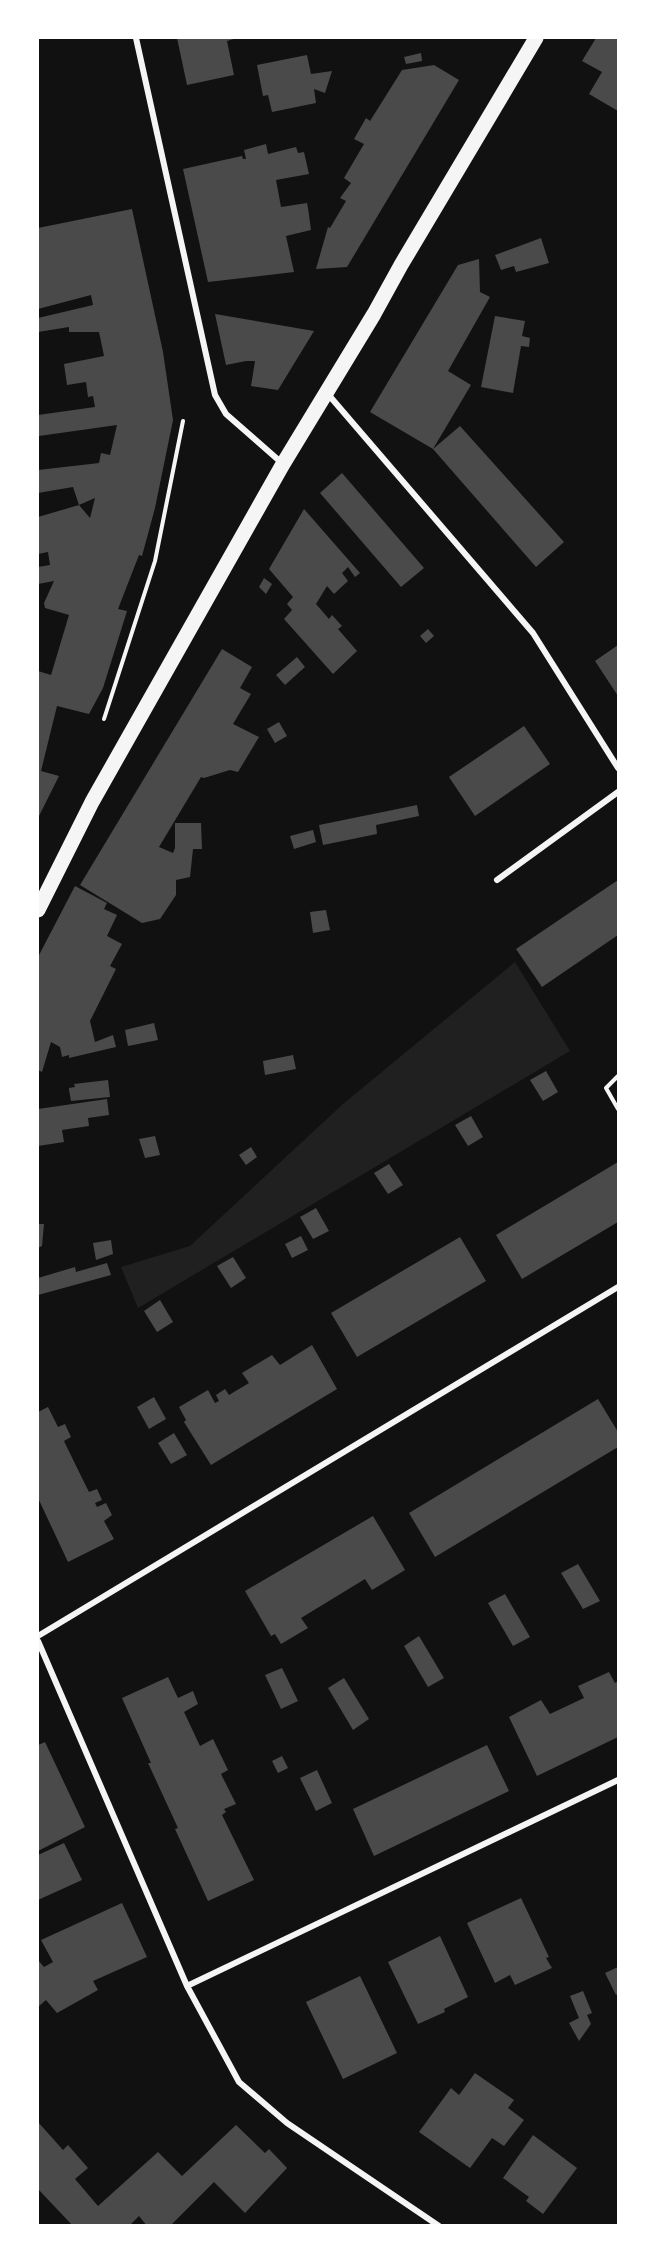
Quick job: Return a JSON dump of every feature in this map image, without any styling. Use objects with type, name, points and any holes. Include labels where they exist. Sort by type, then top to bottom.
[{"type":"main road","points":[[38,910],[92,802],[283,464],[536,38]]},
{"type":"street","points":[[136,38],[214,395],[226,414],[283,464]]},
{"type":"street","points":[[326,393],[533,633],[618,768]]},
{"type":"street","points":[[497,880],[618,792]]},
{"type":"street","points":[[38,1636],[618,1287]]},
{"type":"street","points":[[38,1641],[187,1986],[238,2082],[287,2123],[439,2226]]},
{"type":"street","points":[[187,1986],[618,1780]]},
{"type":"path","points":[[101,728],[155,561],[183,421]]},
{"type":"path","points":[[618,1076],[606,1088],[618,1109]]},
{"type":"shaded area","points":[[515,962],[570,1051],[138,1308],[121,1267],[190,1246],[343,1104]]},
{"type":"building","points":[[177,38],[237,38],[227,41],[234,75],[187,85]]},
{"type":"building","points":[[596,38],[618,40],[618,111],[589,94],[602,72],[582,61]]},
{"type":"building","points":[[421,53],[422,61],[406,64],[404,57]]},
{"type":"building","points":[[307,55],[311,74],[332,71],[325,93],[314,89],[316,103],[272,112],[268,95],[263,96],[257,65]]},
{"type":"building","points":[[434,65],[459,80],[347,267],[316,269],[328,227],[330,228],[346,201],[340,198],[351,183],[344,178],[364,144],[354,139],[366,118],[370,121],[402,70]]},
{"type":"building","points":[[266,144],[268,154],[296,147],[298,153],[304,152],[309,174],[276,180],[281,207],[307,203],[308,208],[311,230],[286,236],[294,272],[208,282],[183,169],[242,156],[246,159],[244,150]]},
{"type":"building","points":[[132,209],[163,352],[173,420],[155,508],[142,556],[139,555],[118,609],[127,611],[103,688],[89,714],[57,706],[41,771],[59,776],[38,818],[38,671],[51,675],[69,615],[45,608],[44,603],[54,581],[38,584],[38,567],[50,565],[48,552],[38,554],[38,517],[79,505],[73,487],[38,493],[38,470],[99,463],[101,453],[110,455],[117,425],[39,436],[38,415],[95,407],[93,396],[88,397],[86,382],[67,385],[64,364],[104,356],[99,332],[69,332],[69,327],[38,332],[38,318],[93,305],[91,295],[38,309],[38,228]],"holes":[[[95,498],[90,518],[79,505]]]},
{"type":"building","points":[[541,238],[549,263],[516,272],[514,266],[501,270],[495,255]]},
{"type":"building","points":[[479,259],[480,292],[490,297],[448,371],[471,385],[433,449],[370,412],[458,265]]},
{"type":"building","points":[[215,314],[314,331],[278,390],[251,386],[255,361],[226,365]]},
{"type":"building","points":[[495,316],[525,321],[522,336],[530,338],[529,347],[521,346],[513,393],[481,387]]},
{"type":"building","points":[[460,426],[564,542],[536,567],[433,449]]},
{"type":"building","points":[[342,473],[424,568],[401,587],[320,493]]},
{"type":"building","points":[[304,509],[360,573],[355,577],[348,567],[342,573],[348,581],[334,594],[327,586],[316,604],[329,619],[332,615],[342,626],[338,629],[357,651],[333,674],[284,619],[292,610],[287,604],[293,597],[269,569]]},
{"type":"building","points":[[264,578],[272,584],[266,594],[259,587]]},
{"type":"building","points":[[428,629],[434,636],[426,643],[420,636]]},
{"type":"building","points":[[618,645],[618,696],[595,661]]},
{"type":"building","points":[[222,649],[252,667],[240,688],[251,694],[233,724],[259,737],[238,772],[230,770],[201,777],[159,847],[173,853],[175,823],[201,823],[202,849],[193,849],[190,877],[176,880],[176,895],[160,919],[142,923],[80,885]]},
{"type":"building","points":[[297,657],[305,667],[285,685],[276,675]]},
{"type":"building","points":[[279,722],[287,736],[275,743],[267,729]]},
{"type":"building","points":[[524,726],[550,764],[475,816],[449,777]]},
{"type":"building","points":[[417,805],[419,816],[376,825],[377,834],[323,845],[319,825]]},
{"type":"building","points":[[313,830],[316,842],[294,849],[290,836]]},
{"type":"building","points":[[618,880],[618,935],[542,987],[516,949]]},
{"type":"building","points":[[75,886],[107,903],[104,909],[117,915],[107,936],[122,944],[110,966],[116,969],[90,1021],[95,1042],[113,1035],[116,1047],[69,1058],[69,1055],[62,1057],[60,1047],[51,1042],[42,1072],[38,1070],[38,957]]},
{"type":"building","points":[[326,910],[330,930],[313,933],[310,912]]},
{"type":"building","points":[[154,1023],[158,1040],[128,1046],[125,1030]]},
{"type":"building","points":[[293,1055],[296,1069],[265,1075],[263,1061]]},
{"type":"building","points":[[546,1071],[558,1092],[543,1101],[530,1080]]},
{"type":"building","points":[[108,1080],[110,1097],[71,1101],[69,1088],[75,1087],[74,1084]]},
{"type":"building","points":[[107,1099],[109,1115],[88,1118],[89,1126],[62,1130],[64,1142],[38,1146],[38,1109]]},
{"type":"building","points":[[471,1116],[483,1137],[468,1146],[455,1125]]},
{"type":"building","points":[[155,1136],[160,1155],[145,1158],[139,1139]]},
{"type":"building","points":[[251,1147],[257,1157],[246,1165],[239,1155]]},
{"type":"building","points":[[618,1162],[618,1222],[522,1279],[496,1235]]},
{"type":"building","points":[[389,1164],[403,1185],[388,1194],[374,1173]]},
{"type":"building","points":[[316,1208],[329,1231],[313,1239],[300,1217]]},
{"type":"building","points":[[38,1224],[44,1224],[42,1246],[38,1248]]},
{"type":"building","points":[[301,1236],[308,1250],[292,1258],[285,1244]]},
{"type":"building","points":[[460,1237],[486,1281],[357,1357],[331,1313]]},
{"type":"building","points":[[111,1240],[113,1254],[96,1260],[93,1243]]},
{"type":"building","points":[[233,1257],[246,1278],[231,1288],[217,1266]]},
{"type":"building","points":[[107,1263],[111,1275],[38,1295],[38,1278],[75,1267],[76,1272]]},
{"type":"building","points":[[160,1300],[173,1322],[157,1332],[144,1311]]},
{"type":"building","points":[[312,1345],[337,1389],[211,1465],[184,1422],[186,1420],[179,1407],[208,1390],[215,1403],[219,1401],[216,1395],[225,1389],[229,1395],[249,1383],[242,1373],[272,1355],[280,1365]]},
{"type":"building","points":[[154,1397],[166,1419],[149,1429],[137,1407]]},
{"type":"building","points":[[598,1399],[618,1432],[618,1447],[435,1557],[409,1513]]},
{"type":"building","points":[[48,1407],[58,1427],[65,1424],[71,1437],[64,1441],[89,1492],[97,1489],[102,1500],[95,1503],[97,1507],[106,1503],[112,1515],[104,1521],[114,1539],[68,1562],[38,1498],[38,1412]]},
{"type":"building","points":[[174,1433],[187,1455],[171,1464],[158,1443]]},
{"type":"building","points":[[373,1516],[405,1570],[372,1590],[365,1579],[301,1618],[308,1628],[281,1644],[275,1634],[271,1636],[245,1591]]},
{"type":"building","points":[[578,1564],[600,1601],[583,1609],[561,1573]]},
{"type":"building","points":[[505,1594],[530,1637],[513,1646],[488,1603]]},
{"type":"building","points":[[419,1636],[444,1678],[428,1687],[404,1646]]},
{"type":"building","points":[[282,1668],[298,1701],[281,1709],[265,1675]]},
{"type":"building","points":[[609,1672],[615,1683],[618,1681],[618,1737],[537,1776],[509,1717],[541,1700],[550,1714],[584,1698],[578,1686]]},
{"type":"building","points":[[168,1677],[178,1698],[193,1691],[198,1704],[184,1712],[200,1746],[213,1739],[228,1770],[221,1774],[236,1804],[224,1809],[226,1812],[222,1815],[254,1880],[208,1901],[175,1829],[178,1828],[148,1763],[151,1763],[122,1698]]},
{"type":"building","points":[[344,1678],[369,1719],[353,1730],[328,1688]]},
{"type":"building","points":[[45,1742],[85,1827],[38,1851],[38,1745]]},
{"type":"building","points":[[487,1745],[509,1791],[374,1856],[353,1809]]},
{"type":"building","points":[[282,1756],[288,1768],[278,1773],[272,1761]]},
{"type":"building","points":[[317,1770],[332,1803],[316,1811],[300,1778]]},
{"type":"building","points":[[64,1843],[82,1880],[38,1900],[38,1855]]},
{"type":"building","points":[[521,1898],[552,1968],[515,1985],[510,1975],[495,1983],[467,1923]]},
{"type":"building","points":[[122,1903],[147,1957],[93,1981],[98,1990],[57,2013],[46,2000],[38,2007],[38,1960],[44,1967],[53,1962],[41,1940]]},
{"type":"building","points":[[440,1936],[468,1997],[444,2009],[445,2012],[418,2024],[388,1962]]},
{"type":"building","points":[[618,1967],[618,1994],[616,1995],[605,1973]]},
{"type":"building","points":[[360,1976],[397,2053],[343,2079],[306,2002]]},
{"type":"building","points":[[583,1991],[592,2013],[587,2015],[591,2024],[579,2041],[569,2023],[579,2018],[570,1996]]},
{"type":"building","points":[[475,2073],[514,2100],[508,2108],[524,2120],[504,2146],[492,2138],[470,2168],[419,2132],[451,2088],[459,2095]]},
{"type":"building","points":[[38,2122],[63,2150],[68,2145],[88,2168],[75,2179],[98,2206],[158,2152],[182,2176],[236,2125],[265,2153],[269,2149],[287,2168],[245,2213],[214,2182],[170,2226],[147,2226],[139,2216],[129,2226],[73,2226],[38,2189]]},
{"type":"building","points":[[533,2135],[577,2168],[543,2214],[526,2201],[529,2197],[503,2178]]}]
